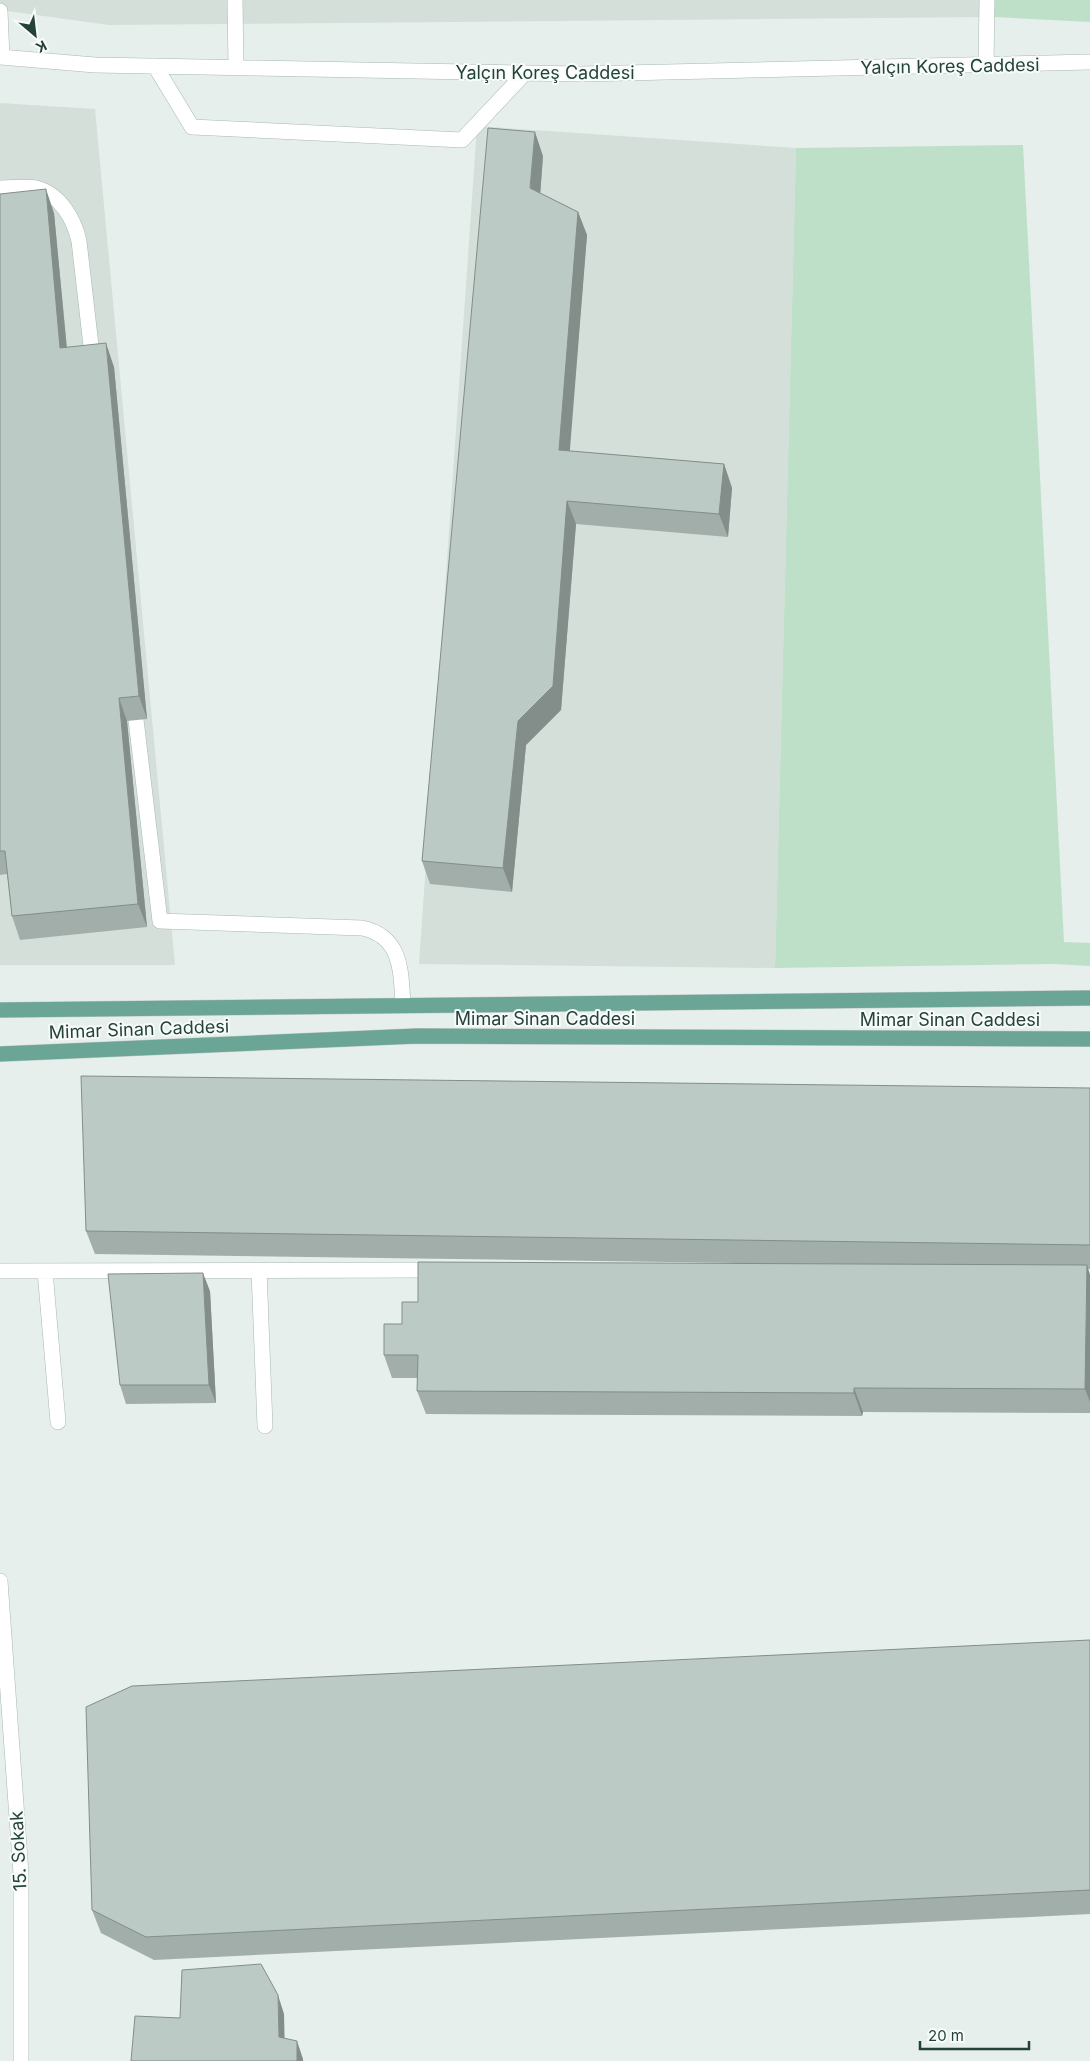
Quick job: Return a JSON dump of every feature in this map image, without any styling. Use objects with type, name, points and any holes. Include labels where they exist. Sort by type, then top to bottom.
[{"type":"main road","name":"Mimar Sinan Caddesi","points":[[0,1010],[1090,998]]},
{"type":"main road","name":"Mimar Sinan Caddesi","points":[[0,1054],[417,1036],[1090,1039]]},
{"type":"street","points":[[235,0],[236,68]]},
{"type":"street","points":[[986,65],[987,0]]},
{"type":"street","points":[[0,11],[1,57]]},
{"type":"street","name":"Yalçın Koreş Caddesi","points":[[1,57],[95,65],[581,74],[1090,62]]},
{"type":"street","points":[[155,66],[192,127],[462,140],[524,73]]},
{"type":"street","points":[[0,188],[36,188],[50,194],[62,204],[70,215],[79,241],[93,369]]},
{"type":"street","points":[[136,720],[160,921],[371,929],[380,934],[396,953],[402,972],[403,1005]]},
{"type":"street","points":[[259,1270],[265,1426]]},
{"type":"street","points":[[0,1271],[449,1270]]},
{"type":"street","points":[[45,1271],[58,1422]]},
{"type":"street","name":"15. Sokak","points":[[0,1581],[21,1874],[21,2061]]},
{"type":"shaded area","points":[[0,0],[993,0],[994,17],[109,25],[0,10]]},
{"type":"shaded area","points":[[0,103],[95,109],[175,965],[0,965]]},
{"type":"shaded area","points":[[477,126],[796,148],[775,968],[419,964]]},
{"type":"green space","points":[[993,0],[1090,0],[1090,22],[994,17]]},
{"type":"green space","points":[[1023,145],[1064,942],[1090,943],[1090,966],[1054,964],[775,968],[796,148]]},
{"type":"building","points":[[488,128],[535,132],[530,188],[578,212],[559,450],[724,464],[719,514],[567,501],[553,686],[518,721],[503,868],[422,861]]},
{"type":"building","points":[[46,189],[60,348],[106,343],[139,696],[119,698],[138,904],[12,916],[5,851],[0,851],[0,194]]},
{"type":"building","points":[[81,1076],[1090,1088],[1090,1245],[86,1231]]},
{"type":"building","points":[[418,1262],[1087,1265],[1085,1389],[854,1388],[854,1393],[417,1391],[418,1355],[384,1355],[384,1324],[402,1324],[402,1302],[418,1302]]},
{"type":"building","points":[[203,1273],[209,1385],[120,1385],[108,1274]]},
{"type":"building","points":[[1090,1640],[1090,1890],[146,1937],[92,1910],[86,1707],[132,1686]]},
{"type":"building","points":[[261,1964],[278,1995],[279,2037],[297,2041],[297,2061],[131,2061],[135,2016],[180,2018],[182,1970]]}]
